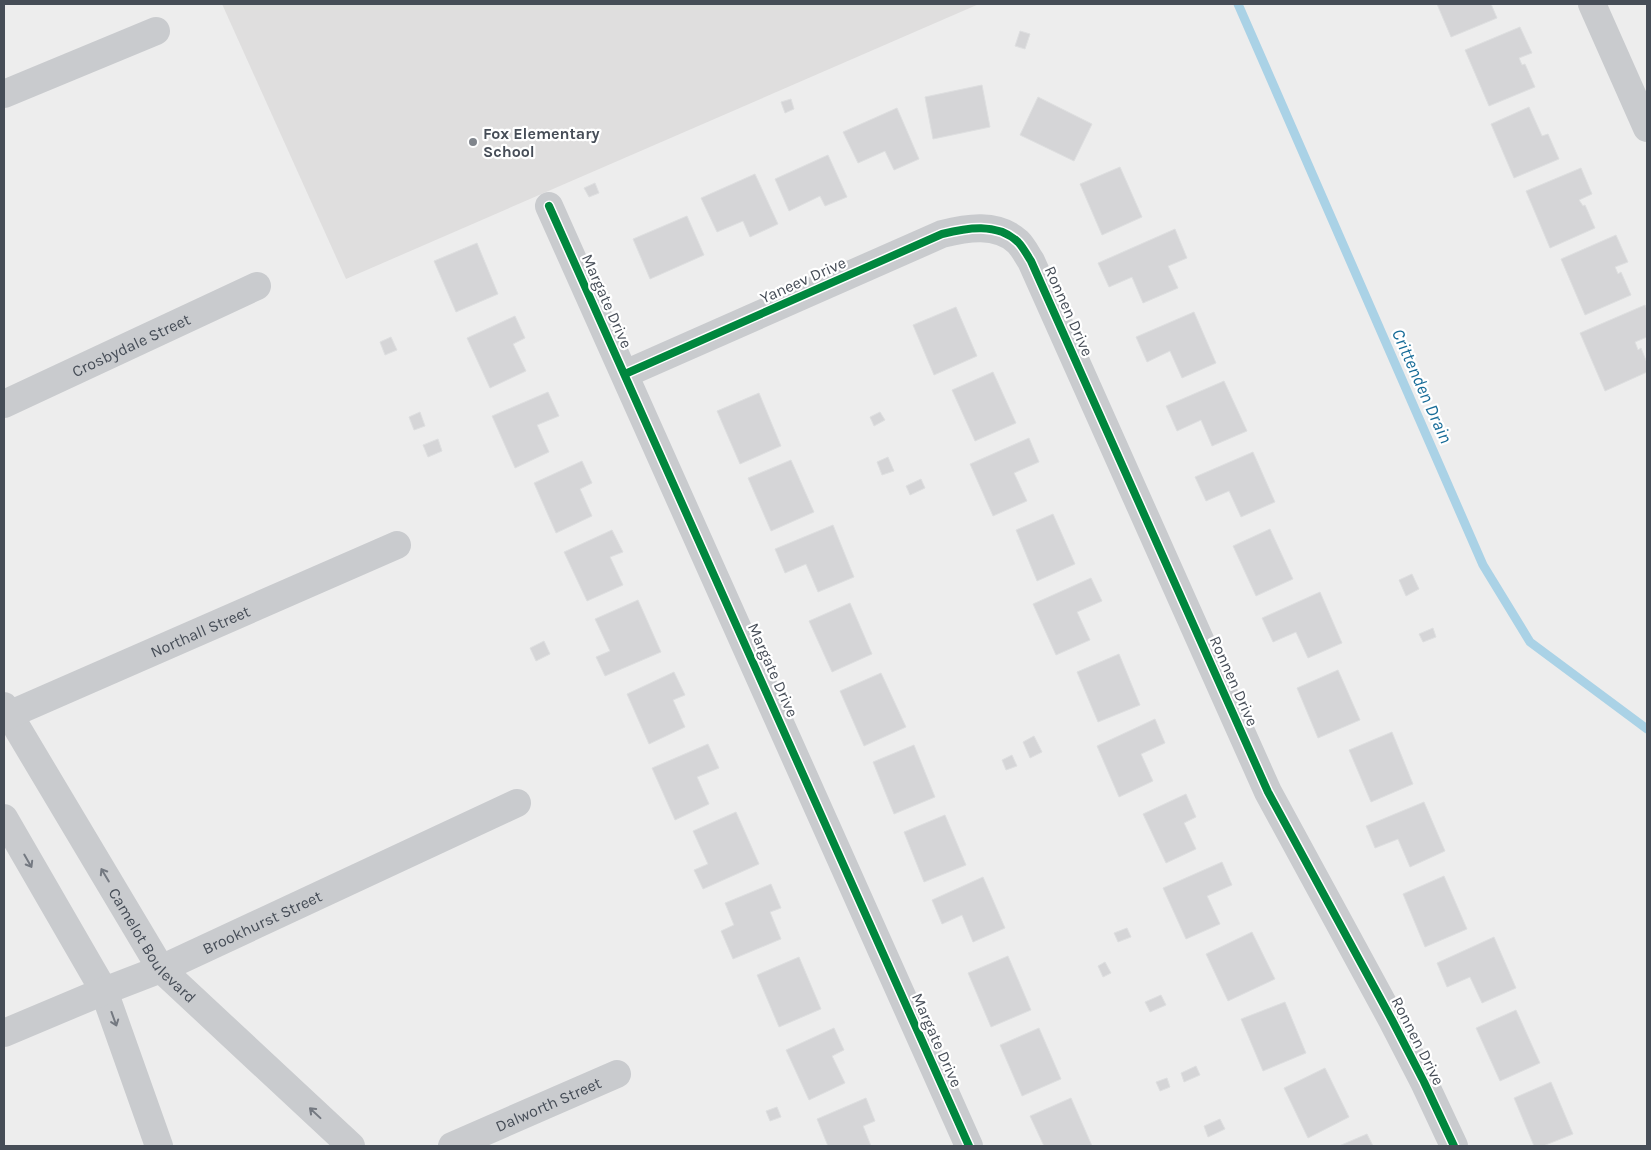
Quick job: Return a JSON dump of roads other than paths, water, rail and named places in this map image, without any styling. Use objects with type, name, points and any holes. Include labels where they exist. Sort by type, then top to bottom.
[{"type":"street","points":[[1592,4],[1647,128]]},
{"type":"street","points":[[4,94],[156,31]]},
{"type":"street","name":"Margate Drive","points":[[549,206],[969,1146]]},
{"type":"street","name":"Yaneev Drive","points":[[625,374],[942,234],[967,228],[996,229]]},
{"type":"street","name":"Ronnen Drive","points":[[996,229],[1017,241],[1031,261],[1268,792],[1392,1020],[1454,1146]]},
{"type":"street","name":"Crosbydale Street","points":[[4,404],[257,286]]},
{"type":"street","name":"Northall Street","points":[[5,713],[397,545]]},
{"type":"street","name":"Camelot Boulevard","points":[[5,713],[161,968],[351,1146]]},
{"type":"street","name":"Brookhurst Street","points":[[4,1033],[161,968],[517,803]]},
{"type":"street","points":[[4,818],[104,991],[159,1146]]},
{"type":"street","name":"Dalworth Street","points":[[452,1146],[617,1074]]},
{"type":"waterway","name":"Crittenden Drain","points":[[1238,4],[1483,565],[1530,642],[1647,729]]},
{"type":"place","name":"Fox Elementary School","points":[[473,142]]}]
